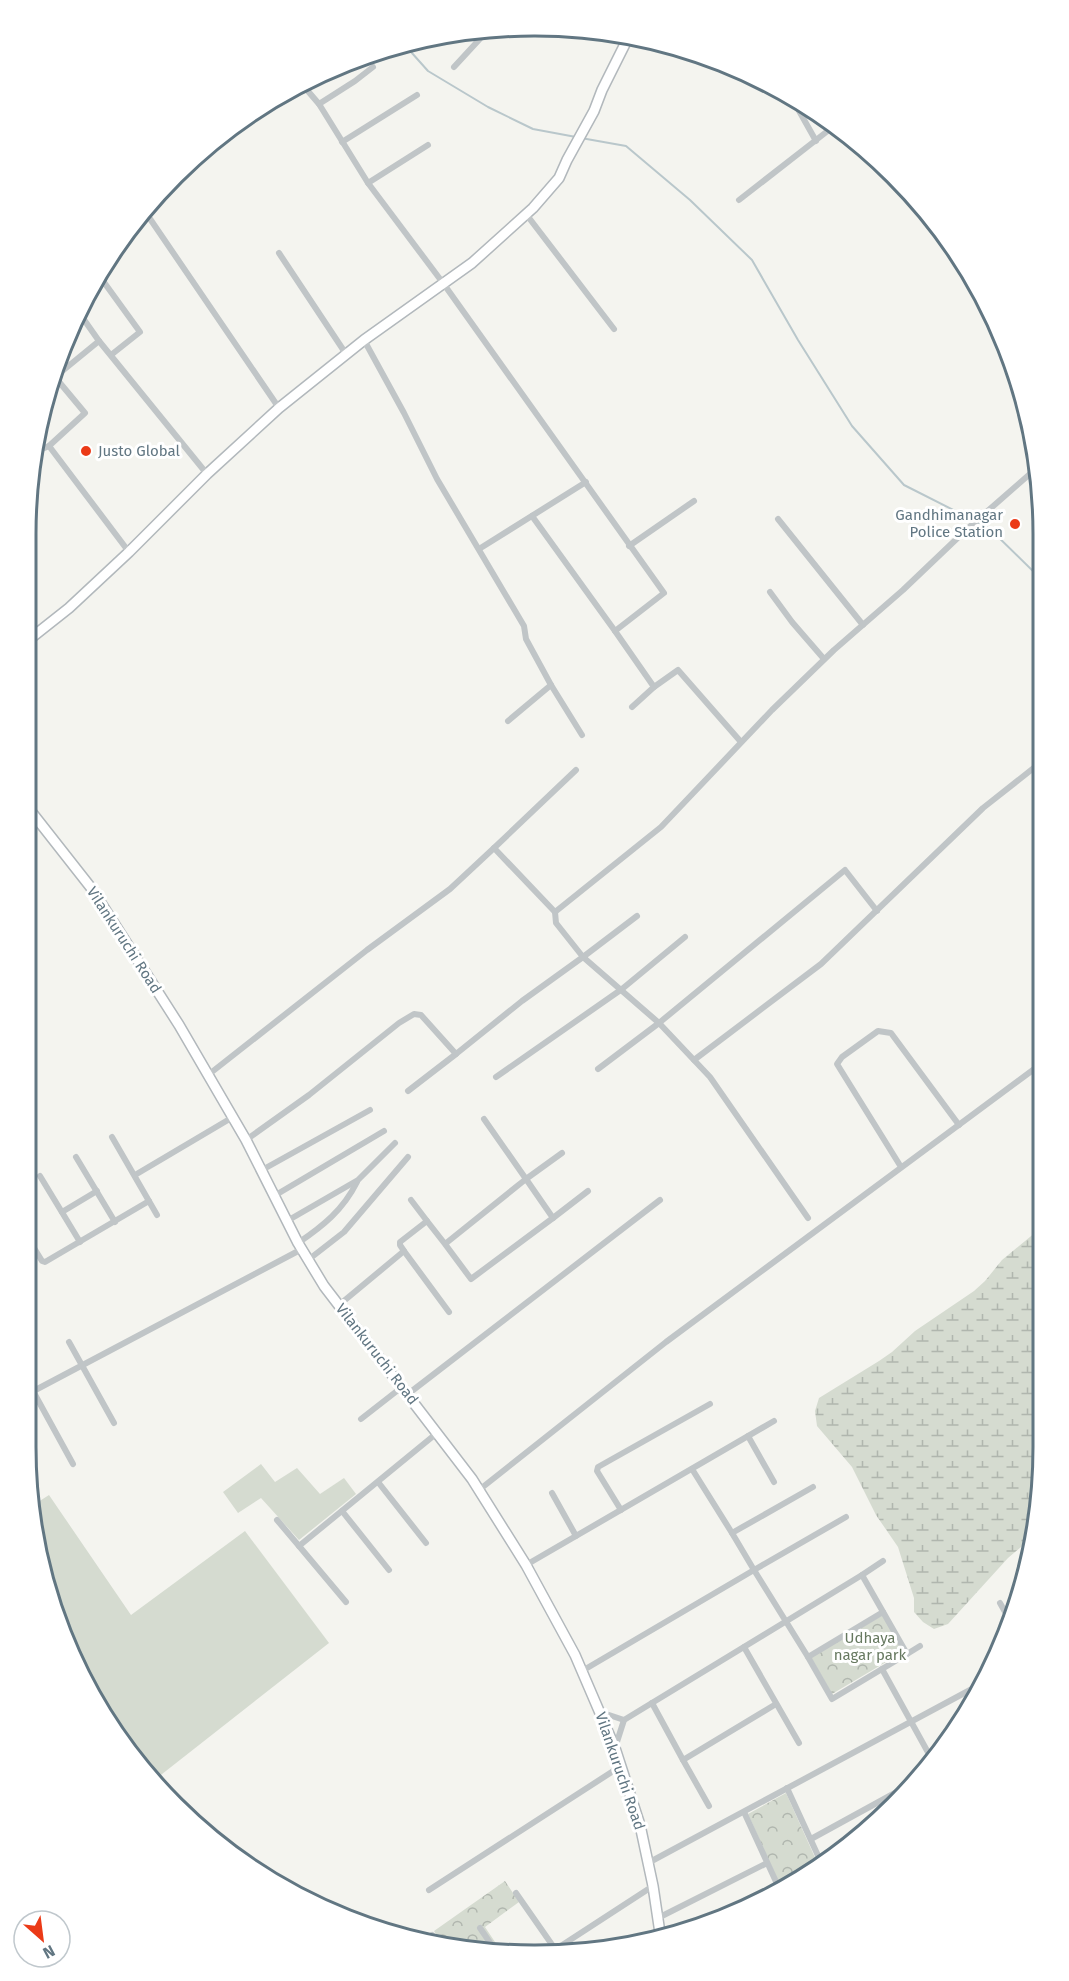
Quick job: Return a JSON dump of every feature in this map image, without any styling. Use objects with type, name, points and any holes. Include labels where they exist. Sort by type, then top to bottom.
[{"type":"main road","points":[[36,634],[69,608],[207,474],[279,408],[364,340],[472,263],[526,214],[559,178],[625,45]]},
{"type":"main road","name":"Vilankuruchi Road","points":[[36,818],[92,889],[179,1025],[246,1140],[308,1260],[339,1305],[479,1490],[526,1565],[582,1671],[615,1748],[640,1825],[659,1929]]},
{"type":"street","points":[[454,68],[479,39]]},
{"type":"street","points":[[319,104],[373,67]]},
{"type":"street","points":[[308,91],[319,104],[368,183],[443,283],[664,592],[615,631]]},
{"type":"street","points":[[342,142],[417,94]]},
{"type":"street","points":[[800,113],[816,141]]},
{"type":"street","points":[[739,200],[827,132]]},
{"type":"street","points":[[368,183],[428,145]]},
{"type":"street","points":[[526,214],[614,329]]},
{"type":"street","points":[[150,218],[279,408]]},
{"type":"street","points":[[279,254],[346,354]]},
{"type":"street","points":[[104,283],[140,332],[111,356]]},
{"type":"street","points":[[84,320],[207,474]]},
{"type":"street","points":[[364,340],[437,479],[524,626],[526,639],[551,686],[582,735]]},
{"type":"street","points":[[64,369],[99,341]]},
{"type":"street","points":[[44,448],[85,413],[59,383]]},
{"type":"street","points":[[49,446],[129,552]]},
{"type":"street","points":[[555,912],[661,827],[824,659],[1029,474]]},
{"type":"street","points":[[479,549],[586,482]]},
{"type":"street","points":[[629,546],[694,501]]},
{"type":"street","points":[[532,516],[654,687]]},
{"type":"street","points":[[778,519],[863,625]]},
{"type":"street","points":[[770,592],[824,659]]},
{"type":"street","points":[[632,707],[678,670],[741,742]]},
{"type":"street","points":[[508,721],[551,686]]},
{"type":"street","points":[[694,1060],[820,964],[878,911],[983,808],[1033,769]]},
{"type":"street","points":[[208,1075],[367,950],[450,889],[576,771]]},
{"type":"street","points":[[494,848],[555,912],[556,923],[583,957],[659,1023],[711,1077],[808,1218]]},
{"type":"street","points":[[598,1069],[659,1023],[846,870],[878,911]]},
{"type":"street","points":[[408,1091],[522,1001],[637,916]]},
{"type":"street","points":[[496,1077],[622,989],[685,937]]},
{"type":"street","points":[[246,1140],[275,1121],[362,1051],[414,1014],[421,1015],[456,1054]]},
{"type":"street","points":[[901,1167],[837,1064],[842,1057],[878,1031],[891,1033],[959,1125]]},
{"type":"street","points":[[479,1490],[666,1342],[1033,1070]]},
{"type":"street","points":[[262,1170],[370,1110]]},
{"type":"street","points":[[135,1175],[233,1117]]},
{"type":"street","points":[[484,1119],[554,1218]]},
{"type":"street","points":[[274,1196],[384,1131]]},
{"type":"street","points":[[112,1137],[157,1215]]},
{"type":"street","points":[[287,1221],[358,1180],[395,1143]]},
{"type":"street","points":[[446,1244],[562,1153]]},
{"type":"street","points":[[308,1260],[344,1232],[408,1156]]},
{"type":"street","points":[[76,1157],[115,1222]]},
{"type":"street","points":[[40,1176],[80,1242]]},
{"type":"street","points":[[36,1389],[300,1246],[326,1224],[350,1196],[358,1180]]},
{"type":"street","points":[[62,1212],[97,1191]]},
{"type":"street","points":[[411,1200],[471,1279],[588,1191]]},
{"type":"street","points":[[361,1419],[405,1391],[660,1200]]},
{"type":"street","points":[[36,1251],[45,1262],[149,1201]]},
{"type":"street","points":[[427,1221],[400,1242],[400,1245],[449,1312]]},
{"type":"street","points":[[339,1305],[404,1251]]},
{"type":"street","points":[[69,1342],[114,1423]]},
{"type":"street","points":[[36,1396],[73,1464]]},
{"type":"street","points":[[621,1510],[597,1472],[598,1467],[710,1404]]},
{"type":"street","points":[[526,1565],[774,1421]]},
{"type":"street","points":[[298,1546],[437,1433]]},
{"type":"street","points":[[748,1436],[774,1482]]},
{"type":"street","points":[[692,1469],[832,1699],[920,1646]]},
{"type":"street","points":[[378,1482],[426,1543]]},
{"type":"street","points":[[732,1533],[813,1487]]},
{"type":"street","points":[[552,1493],[576,1536]]},
{"type":"street","points":[[342,1511],[389,1570]]},
{"type":"street","points":[[582,1671],[846,1517]]},
{"type":"street","points":[[277,1520],[346,1602]]},
{"type":"street","points":[[615,1748],[624,1720],[883,1562]]},
{"type":"street","points":[[862,1575],[907,1654]]},
{"type":"street","points":[[1000,1603],[1005,1611]]},
{"type":"street","points":[[808,1657],[883,1612]]},
{"type":"street","points":[[744,1647],[799,1743]]},
{"type":"street","points":[[882,1669],[928,1752]]},
{"type":"street","points":[[648,1863],[969,1691]]},
{"type":"street","points":[[652,1703],[709,1806]]},
{"type":"street","points":[[683,1760],[776,1704]]},
{"type":"street","points":[[600,1712],[624,1720]]},
{"type":"street","points":[[429,1890],[621,1766]]},
{"type":"street","points":[[787,1788],[818,1856]]},
{"type":"street","points":[[811,1839],[890,1796]]},
{"type":"street","points":[[744,1812],[776,1882]]},
{"type":"street","points":[[657,1918],[767,1863]]},
{"type":"street","points":[[563,1944],[653,1886]]},
{"type":"street","points":[[516,1893],[548,1945]]},
{"type":"street","points":[[480,1928],[490,1943]]},
{"type":"green space","points":[[1033,1234],[1033,1447],[1029,1512],[1023,1546],[1008,1558],[948,1624],[934,1629],[914,1612],[914,1598],[898,1547],[876,1515],[852,1467],[817,1426],[815,1411],[819,1398],[879,1361],[915,1331],[974,1291],[1002,1260]]},
{"type":"green space","points":[[261,1464],[275,1482],[297,1468],[320,1494],[344,1478],[356,1494],[299,1540],[261,1498],[238,1513],[223,1492]]},
{"type":"green space","points":[[49,1495],[131,1615],[245,1531],[329,1643],[160,1775],[120,1723],[87,1667],[62,1607],[53,1576],[39,1501]]},
{"type":"green space","name":"Udhaya nagar park","points":[[883,1615],[903,1652],[832,1694],[811,1657]]},
{"type":"green space","points":[[786,1793],[815,1858],[778,1881],[748,1814]]},
{"type":"green space","points":[[505,1881],[519,1902],[485,1927],[496,1943],[437,1935],[434,1931]]},
{"type":"waterway","points":[[411,52],[428,71],[488,107],[533,129],[576,137]]},
{"type":"waterway","points":[[581,138],[626,146],[690,200],[752,260],[798,340],[852,426],[904,485],[989,528],[1033,571]]},
{"type":"place","name":"Justo Global","points":[[86,451]]},
{"type":"place","name":"Gandhimanagar Police Station","points":[[1015,524]]}]
